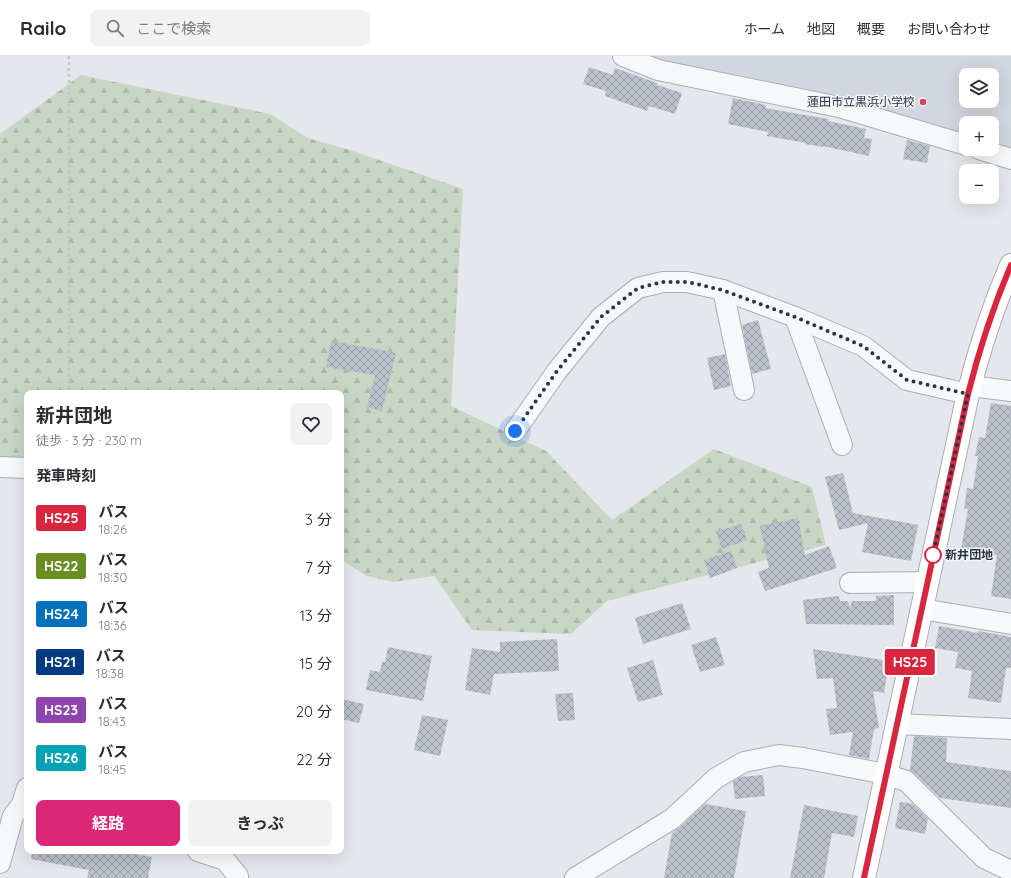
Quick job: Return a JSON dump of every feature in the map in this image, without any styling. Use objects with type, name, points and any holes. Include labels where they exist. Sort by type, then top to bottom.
[{"type":"main road","points":[[864,878],[885,774],[969,390],[988,325],[1007,285],[1011,265]]},
{"type":"street","points":[[622,56],[658,70],[839,107],[959,143]]},
{"type":"street","points":[[999,155],[1011,158]]},
{"type":"street","points":[[515,431],[557,371],[601,317],[638,288],[663,282],[688,282],[722,290],[795,317],[863,346],[907,380],[969,390],[1011,392]]},
{"type":"street","points":[[722,290],[744,390]]},
{"type":"street","points":[[795,317],[842,445]]},
{"type":"street","points":[[0,467],[24,468]]},
{"type":"street","points":[[850,583],[928,582]]},
{"type":"street","points":[[922,609],[1011,624]]},
{"type":"street","points":[[896,724],[1011,729]]},
{"type":"street","points":[[575,878],[672,819],[716,778],[744,762],[779,755],[803,758],[885,774],[906,781],[984,858],[1011,871]]},
{"type":"street","points":[[0,863],[18,805]]},
{"type":"street","points":[[207,854],[225,860],[238,878]]},
{"type":"path","points":[[69,56],[69,390]]},
{"type":"shaded area","name":"蓮田市立黒浜小学校","points":[[634,56],[1011,56],[1011,149],[999,145],[999,116],[959,116],[959,134]]},
{"type":"green space","points":[[81,75],[270,114],[308,138],[350,150],[463,189],[451,406],[546,451],[612,520],[714,449],[812,487],[826,545],[607,601],[571,634],[472,630],[434,576],[393,582],[367,576],[344,562],[344,390],[24,390],[24,473],[0,469],[0,134]]},
{"type":"building","points":[[589,67],[613,75],[615,68],[657,83],[657,85],[682,93],[675,114],[649,106],[647,111],[605,96],[606,91],[583,84]]},
{"type":"building","points":[[733,98],[766,105],[765,108],[828,119],[828,121],[866,129],[864,138],[872,139],[869,156],[767,136],[768,132],[728,124]]},
{"type":"building","points":[[907,140],[930,146],[927,163],[903,159]]},
{"type":"building","points":[[758,320],[771,369],[752,374],[742,325]]},
{"type":"building","points":[[331,341],[396,353],[382,411],[367,407],[375,375],[326,367]]},
{"type":"building","points":[[725,354],[731,386],[714,390],[707,358]]},
{"type":"building","points":[[991,403],[1011,406],[1011,599],[991,596],[997,555],[961,549],[968,509],[964,509],[967,488],[973,489],[978,456],[975,456],[979,437],[985,438]]},
{"type":"building","points":[[843,473],[853,513],[918,525],[911,561],[862,552],[868,523],[839,530],[825,477]]},
{"type":"building","points":[[798,518],[805,555],[829,546],[837,568],[765,591],[758,572],[769,568],[760,526]]},
{"type":"building","points":[[741,524],[747,540],[722,549],[716,532]]},
{"type":"building","points":[[731,551],[737,568],[710,578],[704,560]]},
{"type":"building","points":[[894,595],[894,625],[806,624],[803,600],[839,596],[840,601],[848,601],[850,608],[852,601],[876,601],[876,596]]},
{"type":"building","points":[[682,603],[691,629],[643,644],[635,618]]},
{"type":"building","points":[[939,626],[1011,637],[1011,668],[1006,668],[1001,703],[968,698],[972,671],[955,668],[958,652],[935,648]]},
{"type":"building","points":[[716,637],[725,665],[700,672],[691,645]]},
{"type":"building","points":[[557,639],[559,671],[494,674],[490,695],[465,690],[472,648],[500,652],[500,642]]},
{"type":"building","points":[[388,647],[432,656],[423,701],[366,690],[370,670],[380,672],[382,662],[385,662]]},
{"type":"building","points":[[813,649],[889,661],[884,693],[873,691],[879,728],[874,729],[869,759],[849,755],[853,732],[830,735],[826,709],[837,708],[833,678],[817,679]]},
{"type":"building","points":[[653,660],[663,695],[638,702],[627,668]]},
{"type":"building","points":[[573,693],[575,720],[558,721],[555,694]]},
{"type":"building","points":[[344,700],[364,704],[359,723],[344,720]]},
{"type":"building","points":[[422,715],[448,720],[440,756],[414,750]]},
{"type":"building","points":[[914,736],[947,738],[946,762],[1011,771],[1011,808],[940,798],[910,770]]},
{"type":"building","points":[[763,775],[765,796],[735,799],[733,781],[740,777]]},
{"type":"building","points":[[900,802],[913,804],[928,819],[925,834],[895,828]]},
{"type":"building","points":[[705,804],[746,811],[734,878],[664,878],[672,833]]},
{"type":"building","points":[[804,805],[858,816],[854,837],[832,833],[824,878],[790,878]]},
{"type":"building","points":[[32,854],[136,854],[152,857],[148,878],[87,878],[89,870],[31,859]]},
{"type":"bus line","name":"HS25","points":[[864,878],[968,394],[988,325],[1002,285],[1011,265]]},
{"type":"place","name":"蓮田市立黒浜小学校","points":[[923,102]]},
{"type":"place","name":"新井団地","points":[[933,555]]},
{"type":"route","points":[[515,431],[557,371],[601,317],[638,288],[663,282],[688,282],[722,290],[795,317],[863,346],[907,380],[968,394],[933,555]]}]
